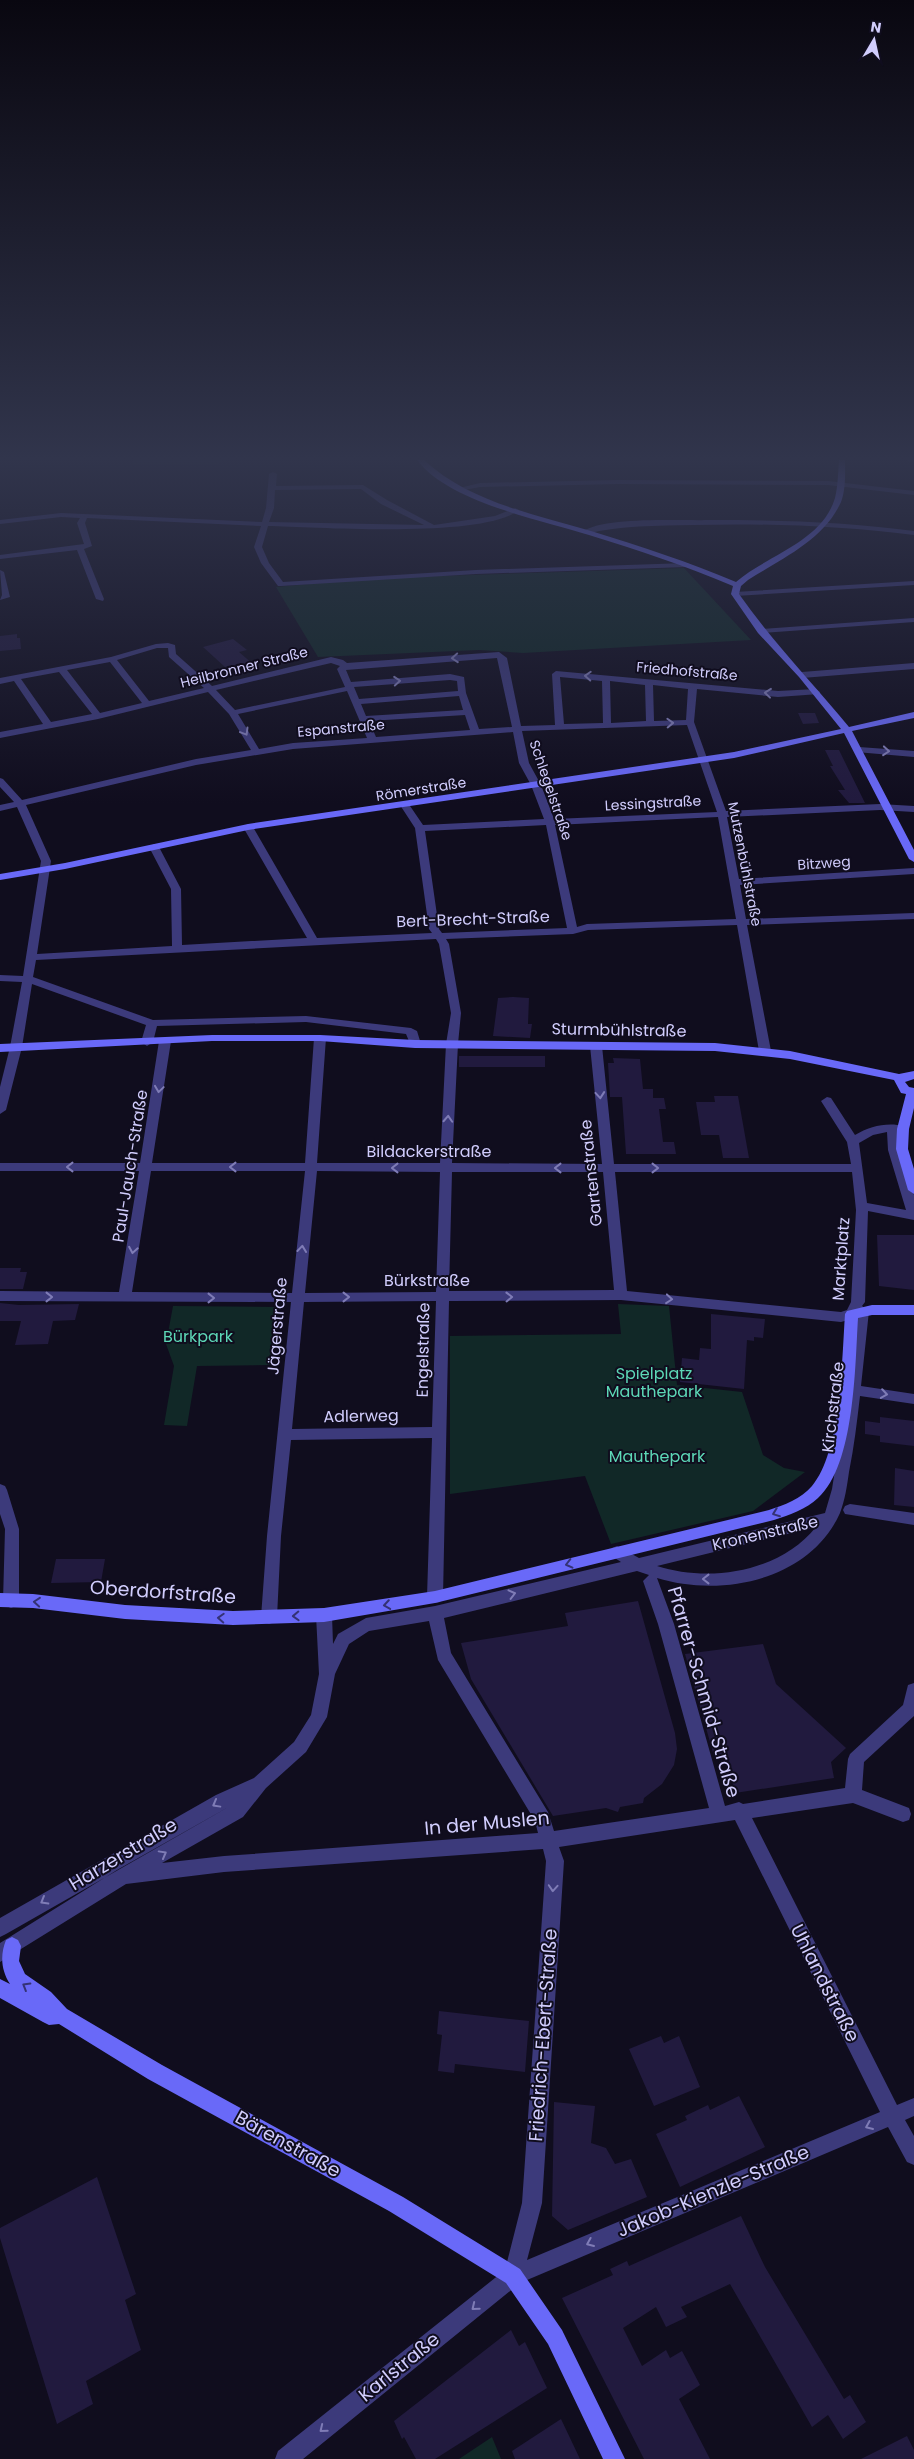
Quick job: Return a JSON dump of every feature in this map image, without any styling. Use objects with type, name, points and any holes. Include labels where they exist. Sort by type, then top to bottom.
[{"type":"main road","points":[[711,575],[737,585]]},
{"type":"main road","points":[[750,575],[737,585],[735,594],[761,631],[802,675],[847,730],[914,859]]},
{"type":"main road","name":"Römerstraße","points":[[0,876],[46,869],[248,828],[768,749],[914,715]]},
{"type":"main road","name":"Sturmbühlstraße","points":[[0,1048],[212,1038],[320,1038],[415,1044],[715,1048],[765,1051],[900,1078]]},
{"type":"main road","points":[[913,1092],[902,1087],[899,1082],[900,1078],[905,1075],[914,1075]]},
{"type":"main road","name":"Marktplatz","points":[[913,1092],[897,1128],[914,1190]]},
{"type":"main road","points":[[857,1312],[914,1310]]},
{"type":"main road","name":"Kirchstraße","points":[[818,1490],[826,1477],[836,1449],[850,1389],[857,1312]]},
{"type":"main road","name":"Kronenstraße","points":[[324,1615],[435,1605],[616,1552],[769,1516],[800,1503],[818,1490]]},
{"type":"main road","name":"Oberdorfstraße","points":[[6,1600],[125,1612],[233,1618],[324,1615]]},
{"type":"main road","name":"Bärenstraße","points":[[6,1950],[10,1967],[18,1982],[55,2004],[61,2015],[155,2072],[396,2204],[513,2276]]},
{"type":"main road","name":"Bärenstraße","points":[[0,1988],[49,2016],[61,2015]]},
{"type":"main road","points":[[513,2276],[555,2337],[614,2459]]},
{"type":"street","points":[[0,598],[6,597],[1,575]]},
{"type":"street","points":[[91,575],[100,599]]},
{"type":"street","points":[[273,575],[280,584],[431,575]]},
{"type":"street","points":[[735,594],[914,583]]},
{"type":"street","points":[[761,631],[914,620]]},
{"type":"street","points":[[0,681],[62,670],[112,659],[156,646],[168,645],[172,647],[172,655],[195,674],[208,690],[233,713],[256,751]]},
{"type":"street","name":"Heilbronner Straße","points":[[0,726],[3,735],[49,726],[331,660],[340,662],[345,666],[499,655],[503,658]]},
{"type":"street","name":"Schlegelstraße","points":[[503,658],[524,763],[536,785],[550,822],[573,930]]},
{"type":"street","points":[[112,659],[147,704]]},
{"type":"street","points":[[345,666],[341,670],[350,686],[372,739]]},
{"type":"street","points":[[802,675],[914,666]]},
{"type":"street","points":[[62,670],[98,716]]},
{"type":"street","name":"Friedhofstraße","points":[[560,727],[556,674],[778,694],[816,692]]},
{"type":"street","points":[[233,713],[350,686],[450,677],[461,679],[462,693],[475,732]]},
{"type":"street","points":[[606,677],[607,725]]},
{"type":"street","points":[[16,678],[49,726]]},
{"type":"street","points":[[649,682],[650,724]]},
{"type":"street","name":"Mutzenbühlstraße","points":[[693,685],[690,722],[722,814],[765,1051]]},
{"type":"street","points":[[356,702],[462,693]]},
{"type":"street","points":[[364,720],[468,712]]},
{"type":"street","name":"Espanstraße","points":[[0,808],[188,764],[256,751],[372,739],[516,729],[690,722]]},
{"type":"street","points":[[859,750],[914,754]]},
{"type":"street","points":[[0,781],[20,803],[43,854],[46,869],[29,979],[16,1047],[0,1110]]},
{"type":"street","points":[[405,805],[420,828]]},
{"type":"street","name":"Lessingstraße","points":[[420,828],[888,806],[914,809]]},
{"type":"street","points":[[248,828],[314,940]]},
{"type":"street","name":"Engelstraße","points":[[420,828],[434,929],[444,944],[456,1012],[452,1044],[446,1168],[435,1605]]},
{"type":"street","points":[[154,847],[176,889],[177,948]]},
{"type":"street","name":"Bitzweg","points":[[735,882],[914,871]]},
{"type":"street","name":"Bert-Brecht-Straße","points":[[32,957],[314,940],[438,935],[454,937],[588,928],[914,916]]},
{"type":"street","points":[[0,978],[29,979],[152,1023],[306,1019],[411,1031],[415,1044]]},
{"type":"street","points":[[147,1042],[152,1023]]},
{"type":"street","name":"Jägerstraße","points":[[269,1617],[274,1536],[310,1167],[320,1038]]},
{"type":"street","name":"Paul-Jauch-Straße","points":[[125,1297],[147,1167],[165,1041]]},
{"type":"street","name":"Gartenstraße","points":[[596,1046],[621,1296]]},
{"type":"street","points":[[827,1101],[853,1142],[867,1131],[897,1128]]},
{"type":"street","name":"Marktplatz","points":[[862,1206],[914,1216],[894,1150],[897,1128]]},
{"type":"street","name":"Marktplatz","points":[[853,1142],[862,1206],[857,1312]]},
{"type":"street","name":"Bildackerstraße","points":[[0,1167],[857,1168]]},
{"type":"street","name":"Bürkstraße","points":[[0,1296],[621,1296],[841,1317],[857,1312]]},
{"type":"street","points":[[850,1389],[914,1399]]},
{"type":"street","name":"Kirchstraße","points":[[832,1512],[847,1449],[850,1389]]},
{"type":"street","name":"Adlerweg","points":[[285,1435],[439,1432]]},
{"type":"street","name":"Kirchstraße","points":[[832,1512],[836,1449]]},
{"type":"street","points":[[0,1490],[12,1529],[6,1600]]},
{"type":"street","points":[[850,1510],[914,1520]]},
{"type":"street","name":"Kronenstraße","points":[[616,1552],[636,1565],[684,1579],[718,1579],[747,1575],[799,1554],[811,1543],[832,1512]]},
{"type":"street","name":"Kronenstraße","points":[[350,1633],[366,1625],[435,1605],[636,1565],[832,1512]]},
{"type":"street","name":"Pfarrer-Schmid-Straße","points":[[651,1581],[666,1624],[719,1814]]},
{"type":"street","name":"Friedrich-Ebert-Straße","points":[[435,1605],[444,1655],[542,1818],[555,1861],[532,2203],[513,2276]]},
{"type":"street","name":"Harzerstraße","points":[[6,1950],[123,1876],[237,1811],[260,1783],[300,1747],[319,1716],[327,1674],[324,1615]]},
{"type":"street","name":"Harzerstraße","points":[[327,1674],[343,1639],[350,1633]]},
{"type":"street","points":[[853,1795],[856,1759],[910,1709],[914,1690]]},
{"type":"street","name":"Harzerstraße","points":[[0,1928],[48,1898],[196,1816],[260,1783]]},
{"type":"street","name":"In der Muslen","points":[[123,1876],[224,1864],[550,1840],[739,1810],[853,1795],[903,1814]]},
{"type":"street","name":"Uhlandstraße","points":[[739,1810],[914,2155]]},
{"type":"street","name":"Jakob-Kienzle-Straße","points":[[513,2276],[914,2107]]},
{"type":"street","name":"Karlstraße","points":[[286,2459],[513,2276]]},
{"type":"green space","points":[[477,575],[690,575],[751,640],[523,653],[479,650],[318,657],[276,587],[378,578]]},
{"type":"green space","name":"Mauthepark","points":[[618,1304],[669,1306],[677,1385],[742,1392],[763,1455],[784,1468],[805,1472],[753,1511],[611,1544],[585,1476],[450,1494],[450,1336],[621,1334]]},
{"type":"green space","name":"Bürkpark","points":[[173,1306],[276,1307],[270,1365],[197,1366],[187,1426],[164,1425],[174,1366],[166,1344]]},
{"type":"green space","points":[[492,2437],[501,2459],[459,2459]]},
{"type":"building","points":[[17,634],[17,638],[20,638],[21,649],[0,651],[0,636]]},
{"type":"building","points":[[233,639],[247,650],[239,652],[253,664],[237,668],[233,665],[225,667],[203,647]]},
{"type":"building","points":[[798,713],[815,713],[819,723],[803,724]]},
{"type":"building","points":[[825,750],[839,750],[865,803],[849,803],[838,790],[845,790],[830,766],[833,766]]},
{"type":"building","points":[[498,998],[529,998],[528,1024],[532,1024],[530,1038],[493,1036]]},
{"type":"building","points":[[459,1056],[545,1056],[545,1067],[459,1067]]},
{"type":"building","points":[[613,1058],[640,1059],[643,1089],[653,1089],[653,1098],[664,1098],[666,1109],[659,1109],[663,1142],[674,1142],[676,1154],[626,1154],[622,1097],[610,1097],[608,1063],[614,1063]]},
{"type":"building","points":[[714,1096],[738,1096],[749,1158],[723,1158],[719,1135],[701,1135],[696,1102],[715,1102]]},
{"type":"building","points":[[877,1235],[914,1235],[914,1290],[879,1286]]},
{"type":"building","points":[[0,1268],[21,1268],[20,1272],[27,1272],[23,1289],[0,1289]]},
{"type":"building","points":[[0,1303],[19,1305],[79,1304],[75,1320],[53,1321],[48,1344],[15,1345],[21,1321],[0,1321]]},
{"type":"building","points":[[711,1314],[765,1319],[763,1338],[754,1337],[754,1341],[747,1340],[744,1389],[680,1382],[682,1358],[699,1360],[700,1348],[711,1349]]},
{"type":"building","points":[[880,1417],[914,1421],[914,1446],[880,1442],[880,1436],[865,1434],[865,1421],[880,1423]]},
{"type":"building","points":[[895,1468],[914,1471],[914,1507],[894,1505]]},
{"type":"building","points":[[56,1559],[105,1559],[101,1582],[51,1583]]},
{"type":"building","points":[[638,1601],[675,1733],[677,1749],[674,1765],[662,1784],[644,1798],[643,1803],[620,1807],[618,1812],[606,1808],[553,1816],[471,1679],[461,1643],[568,1626],[565,1613]]},
{"type":"building","points":[[763,1644],[776,1684],[846,1748],[831,1762],[834,1778],[735,1793],[725,1754],[714,1756],[685,1654]]},
{"type":"building","points":[[439,2011],[529,2021],[525,2072],[455,2064],[454,2073],[438,2071],[442,2035],[437,2034]]},
{"type":"building","points":[[661,2036],[664,2043],[679,2036],[700,2087],[654,2106],[629,2049]]},
{"type":"building","points":[[739,2096],[765,2147],[680,2187],[656,2134],[687,2120],[685,2116],[708,2105],[710,2110]]},
{"type":"building","points":[[554,2102],[595,2106],[591,2143],[606,2148],[615,2164],[631,2159],[647,2197],[568,2230],[552,2216]]},
{"type":"building","points":[[97,2177],[136,2294],[125,2300],[141,2350],[86,2381],[93,2404],[57,2424],[0,2238],[0,2228]]},
{"type":"building","points":[[741,2216],[765,2267],[844,2399],[850,2395],[866,2422],[843,2439],[828,2415],[812,2427],[730,2284],[681,2307],[687,2317],[666,2327],[656,2307],[623,2328],[642,2366],[666,2350],[670,2358],[682,2351],[700,2385],[679,2399],[710,2459],[644,2459],[562,2298],[613,2275],[610,2269],[627,2261],[629,2266]]},
{"type":"building","points":[[511,2330],[519,2346],[525,2342],[547,2388],[435,2459],[416,2459],[404,2437],[402,2439],[394,2421]]},
{"type":"building","points":[[561,2419],[580,2459],[515,2459],[512,2451]]},
{"type":"building","points":[[907,2436],[914,2450],[914,2459],[861,2459]]},
{"type":"park label","name":"Spielplatz Mauthepark","points":[[654,1382]]}]
